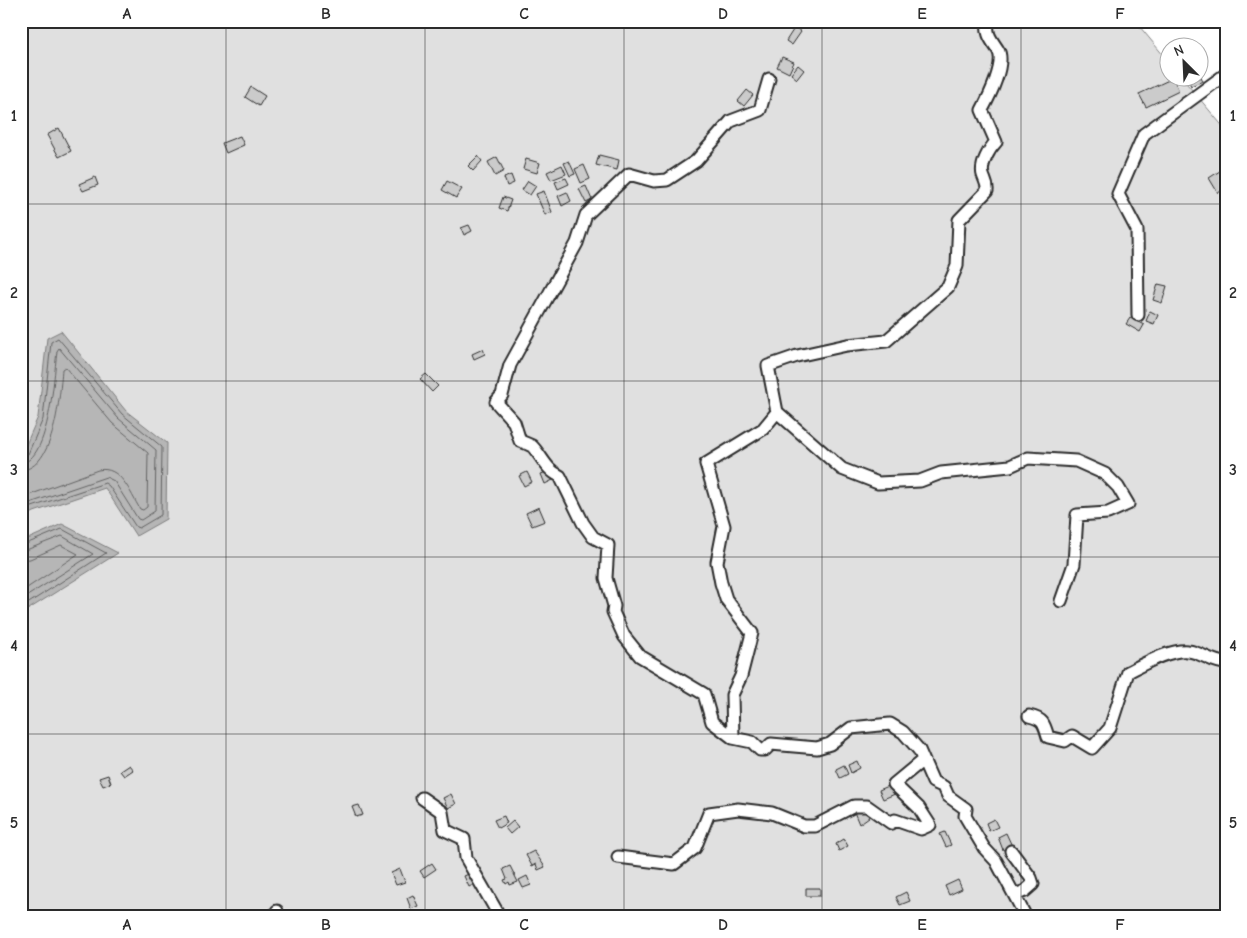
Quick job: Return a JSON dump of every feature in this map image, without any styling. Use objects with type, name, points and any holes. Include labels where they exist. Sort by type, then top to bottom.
[{"type":"street","points":[[988,21],[987,31],[993,45],[998,50],[1000,61],[992,91],[982,110],[996,142],[989,149],[982,173],[988,185],[987,191],[958,220],[957,266],[948,287],[886,341],[847,345],[797,356],[768,366],[777,412],[842,469],[878,483],[920,480],[941,473],[1010,466],[1028,458],[1076,461],[1105,474],[1118,487],[1128,504],[1108,513],[1077,515],[1074,564],[1061,601]]},
{"type":"street","points":[[1138,315],[1137,230],[1118,194],[1144,134],[1226,74]]},
{"type":"street","points":[[769,79],[760,110],[731,121],[696,161],[667,180],[654,181],[629,174],[586,215],[577,243],[510,366],[502,395],[496,402],[514,422],[520,441],[532,446],[553,473],[560,476],[592,537],[608,545],[606,578],[614,606],[613,612],[624,636],[640,656],[704,694],[712,722],[733,738],[752,742],[760,750],[765,750],[771,744],[817,748],[830,744],[851,728],[890,724],[903,732],[919,750],[933,782],[944,787],[948,796],[966,810],[966,816],[984,848],[996,861],[1026,917]]},
{"type":"street","points":[[733,738],[732,695],[741,676],[752,633],[726,599],[721,583],[717,562],[724,526],[706,464],[763,429],[777,412]]},
{"type":"street","points":[[1028,716],[1040,718],[1044,723],[1048,737],[1065,741],[1072,736],[1092,748],[1110,728],[1128,672],[1156,658],[1189,651],[1216,663],[1226,663]]},
{"type":"street","points":[[618,857],[674,864],[695,848],[709,813],[738,808],[772,813],[804,826],[816,826],[854,806],[866,806],[891,823],[895,820],[921,829],[930,825],[919,808],[894,784],[923,760]]},
{"type":"street","points":[[422,798],[442,812],[445,830],[464,839],[466,858],[500,917]]},
{"type":"street","points":[[1010,851],[1031,878],[1033,884],[1025,892],[1015,895]]},
{"type":"shaded area","points":[[21,21],[1135,21],[1160,51],[1160,88],[1190,88],[1226,130],[1226,917],[21,917]]},
{"type":"water","points":[[61,331],[126,411],[167,443],[166,519],[136,536],[105,488],[34,512],[21,519],[21,456],[38,417],[47,338]]},
{"type":"water","points":[[62,524],[118,553],[21,614],[21,542]]},
{"type":"building","points":[[795,27],[801,32],[792,45],[786,41]]},
{"type":"building","points":[[782,57],[794,62],[789,73],[777,67]]},
{"type":"building","points":[[798,65],[804,70],[797,79],[791,74]]},
{"type":"building","points":[[1160,84],[1160,88],[1178,88],[1179,91],[1146,107],[1139,94]]},
{"type":"building","points":[[251,87],[265,96],[259,106],[245,97]]},
{"type":"building","points":[[747,90],[753,95],[744,106],[738,101]]},
{"type":"building","points":[[59,128],[71,151],[59,157],[47,135]]},
{"type":"building","points":[[240,136],[244,145],[226,153],[222,143]]},
{"type":"building","points":[[599,155],[619,160],[617,170],[596,165]]},
{"type":"building","points":[[478,156],[482,161],[473,171],[468,166]]},
{"type":"building","points":[[497,157],[504,171],[495,176],[488,162]]},
{"type":"building","points":[[526,159],[540,163],[537,173],[523,169]]},
{"type":"building","points":[[569,161],[575,174],[570,176],[564,163]]},
{"type":"building","points":[[562,165],[566,174],[551,180],[547,172]]},
{"type":"building","points":[[584,165],[590,179],[581,183],[575,169]]},
{"type":"building","points":[[1226,167],[1226,188],[1218,193],[1209,178]]},
{"type":"building","points":[[511,175],[514,183],[507,186],[504,178]]},
{"type":"building","points":[[95,177],[98,185],[83,191],[79,184]]},
{"type":"building","points":[[566,178],[569,184],[558,189],[555,182]]},
{"type":"building","points":[[447,181],[462,189],[456,198],[442,190]]},
{"type":"building","points":[[528,181],[536,186],[530,195],[522,190]]},
{"type":"building","points":[[586,186],[592,200],[586,203],[579,189]]},
{"type":"building","points":[[544,191],[552,212],[545,215],[536,194]]},
{"type":"building","points":[[567,192],[571,201],[562,206],[558,196]]},
{"type":"building","points":[[503,197],[511,200],[507,211],[499,208]]},
{"type":"building","points":[[469,225],[472,231],[464,235],[461,228]]},
{"type":"building","points":[[1158,284],[1167,286],[1162,303],[1153,300]]},
{"type":"building","points":[[1150,311],[1158,315],[1154,324],[1146,321]]},
{"type":"building","points":[[1130,318],[1144,325],[1140,332],[1126,324]]},
{"type":"building","points":[[483,349],[485,354],[474,359],[472,354]]},
{"type":"building","points":[[426,374],[438,386],[432,392],[420,379]]},
{"type":"building","points":[[549,471],[553,480],[545,484],[541,474]]},
{"type":"building","points":[[527,472],[532,482],[524,486],[519,476]]},
{"type":"building","points":[[539,507],[545,521],[532,526],[526,513]]},
{"type":"building","points":[[857,761],[860,768],[851,773],[848,765]]},
{"type":"building","points":[[129,765],[133,770],[124,776],[120,771]]},
{"type":"building","points":[[844,765],[848,774],[840,778],[836,769]]},
{"type":"building","points":[[108,775],[111,783],[103,786],[99,778]]},
{"type":"building","points":[[891,785],[895,794],[883,799],[879,790]]},
{"type":"building","points":[[451,794],[456,804],[448,808],[443,798]]},
{"type":"building","points":[[359,805],[363,815],[356,817],[352,807]]},
{"type":"building","points":[[866,809],[869,817],[859,824],[854,812]]},
{"type":"building","points":[[504,816],[507,823],[498,828],[494,820]]},
{"type":"building","points":[[994,819],[998,827],[989,831],[986,823]]},
{"type":"building","points":[[513,821],[518,827],[510,834],[505,828]]},
{"type":"building","points":[[945,832],[951,845],[946,847],[940,834]]},
{"type":"building","points":[[1006,833],[1012,846],[1003,850],[998,837]]},
{"type":"building","points":[[844,839],[848,846],[839,851],[836,844]]},
{"type":"building","points":[[534,851],[545,867],[538,870],[536,864],[532,866],[526,855]]},
{"type":"building","points":[[432,863],[436,869],[424,877],[420,871]]},
{"type":"building","points":[[510,866],[518,882],[510,885],[509,882],[506,884],[504,880],[507,879],[503,869]]},
{"type":"building","points":[[400,869],[405,882],[396,885],[391,873]]},
{"type":"building","points":[[471,873],[476,883],[469,887],[464,876]]},
{"type":"building","points":[[527,876],[531,885],[523,888],[519,880]]},
{"type":"building","points":[[958,880],[962,889],[949,895],[945,886]]},
{"type":"building","points":[[806,888],[820,888],[820,896],[806,896]]},
{"type":"building","points":[[906,892],[910,901],[900,905],[896,897]]},
{"type":"building","points":[[413,895],[418,906],[411,909],[407,898]]}]
